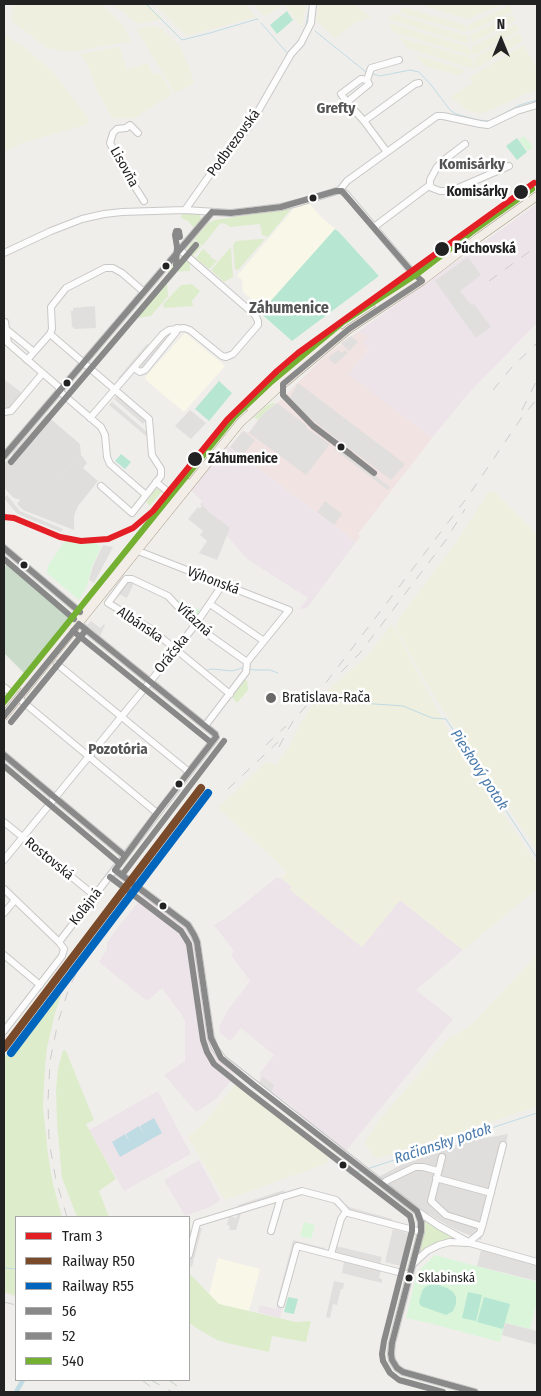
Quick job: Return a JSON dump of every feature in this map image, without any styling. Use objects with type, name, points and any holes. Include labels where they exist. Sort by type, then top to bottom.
[{"type":"main road","points":[[4,716],[90,610],[171,498],[230,428],[266,391],[312,351],[537,189]]},
{"type":"main road","points":[[171,498],[240,423],[310,361],[349,329],[422,280],[537,196]]},
{"type":"main road","points":[[4,709],[80,612],[134,549]]},
{"type":"main road","points":[[80,612],[90,610]]},
{"type":"main road","points":[[79,624],[80,612]]},
{"type":"street","name":"Podbrezovská","points":[[185,210],[221,159],[249,127],[291,54],[301,43],[311,24],[313,4]]},
{"type":"street","points":[[387,152],[347,102],[369,84],[367,80],[371,68],[399,60]]},
{"type":"street","points":[[364,122],[419,83]]},
{"type":"street","points":[[4,253],[34,238],[82,219],[114,213],[185,210],[231,213],[281,207],[340,190],[347,181],[437,116],[440,115],[488,125],[517,111],[537,105]]},
{"type":"street","name":"Lisovňa","points":[[138,133],[130,125],[126,128],[117,129],[113,133],[110,143],[126,173],[144,201],[153,210]]},
{"type":"street","points":[[374,227],[430,185],[430,180],[438,167],[465,144]]},
{"type":"street","points":[[430,185],[432,188],[440,191],[451,191],[509,166]]},
{"type":"street","points":[[340,190],[346,194],[417,276]]},
{"type":"street","name":"Lisovňa","points":[[138,211],[144,201]]},
{"type":"street","points":[[4,456],[212,212]]},
{"type":"street","points":[[90,418],[163,334],[169,330],[184,328],[190,330],[222,356],[226,357],[233,354],[256,327],[258,323],[255,314],[180,250]]},
{"type":"street","points":[[27,360],[50,334],[52,329],[51,307],[68,286],[106,268],[118,270],[144,292]]},
{"type":"street","points":[[5,325],[34,352]]},
{"type":"street","points":[[5,325],[8,343],[101,427],[105,436],[107,457],[110,464],[146,495]]},
{"type":"street","points":[[134,368],[140,372],[145,370],[176,332],[176,328]]},
{"type":"street","points":[[50,334],[149,418],[152,455],[161,468],[161,476],[132,513],[101,486]]},
{"type":"street","points":[[4,412],[11,411],[42,374]]},
{"type":"street","points":[[156,482],[171,498]]},
{"type":"street","points":[[4,548],[80,612]]},
{"type":"street","name":"Výhonská","points":[[134,549],[289,610],[264,641]]},
{"type":"street","name":"Víťazná","points":[[116,592],[126,579],[132,579],[168,596],[195,626],[248,662]]},
{"type":"street","name":"Oráčska","points":[[4,860],[176,650],[195,626],[223,584]]},
{"type":"street","name":"Albánska","points":[[116,592],[108,603],[151,629],[230,694]]},
{"type":"street","points":[[79,624],[205,726],[246,672],[248,662],[264,641],[210,604]]},
{"type":"street","points":[[57,664],[189,772]]},
{"type":"street","points":[[4,687],[10,692]]},
{"type":"street","points":[[22,702],[157,813]]},
{"type":"street","name":"Koľajná","points":[[59,942],[215,739],[214,734],[205,726]]},
{"type":"street","points":[[4,755],[125,856]]},
{"type":"street","name":"Rostovská","points":[[4,822],[95,896]]},
{"type":"street","points":[[115,870],[188,925],[194,934],[197,942],[211,1038],[218,1054],[226,1063],[439,1226],[470,1243],[537,1262]]},
{"type":"street","points":[[4,889],[64,948],[63,954],[4,1030]]},
{"type":"street","points":[[4,913],[15,900]]},
{"type":"street","points":[[4,955],[40,985]]},
{"type":"street","points":[[412,1264],[427,1251],[439,1245],[450,1242],[470,1243],[480,1233],[504,1145]]},
{"type":"street","points":[[442,1157],[432,1202],[446,1215],[478,1224],[482,1227]]},
{"type":"street","points":[[384,1184],[415,1167],[423,1167],[437,1175],[491,1193]]},
{"type":"street","points":[[190,1226],[302,1191],[336,1200],[348,1213],[421,1232]]},
{"type":"street","points":[[271,1231],[281,1197]]},
{"type":"street","points":[[331,1254],[341,1219],[346,1211]]},
{"type":"street","points":[[417,1211],[421,1222],[421,1232],[390,1354],[394,1365],[400,1370],[476,1392]]},
{"type":"street","points":[[190,1251],[197,1223]]},
{"type":"street","points":[[282,1304],[297,1246],[410,1275]]},
{"type":"shaded area","points":[[309,203],[322,218],[339,232],[379,276],[292,341],[250,306],[254,301],[243,292],[242,280],[237,276],[296,206]]},
{"type":"shaded area","points":[[537,204],[537,323],[467,395],[432,438],[348,374],[369,349],[363,343],[368,337],[359,331]]},
{"type":"shaded area","points":[[468,257],[481,275],[460,291],[471,305],[474,304],[491,327],[476,338],[435,281]]},
{"type":"shaded area","points":[[95,306],[96,328],[74,329],[72,327],[71,311],[73,311],[73,308]]},
{"type":"shaded area","points":[[359,331],[368,337],[369,348],[349,374],[432,438],[358,534],[361,536],[356,542],[230,447],[243,430],[248,433],[263,414],[277,403],[325,356]]},
{"type":"shaded area","points":[[185,333],[225,366],[184,412],[147,381],[145,377]]},
{"type":"shaded area","points":[[164,335],[169,340],[144,369],[139,364]]},
{"type":"shaded area","points":[[351,336],[358,342],[349,351],[341,343]]},
{"type":"shaded area","points":[[147,344],[150,346],[121,381],[118,378]]},
{"type":"shaded area","points":[[338,350],[342,353],[345,350],[348,353],[335,364],[328,358]]},
{"type":"shaded area","points":[[5,380],[22,393],[10,409],[4,409]]},
{"type":"shaded area","points":[[298,383],[405,464],[391,480],[307,416],[290,397]]},
{"type":"shaded area","points":[[118,394],[147,419],[143,424],[114,399]]},
{"type":"shaded area","points":[[112,402],[148,433],[146,436],[109,405]]},
{"type":"shaded area","points":[[277,403],[307,426],[306,428],[330,444],[306,475],[249,433],[263,414]]},
{"type":"shaded area","points":[[190,410],[206,423],[191,439],[175,426]]},
{"type":"shaded area","points":[[46,415],[80,444],[81,455],[87,463],[83,468],[98,481],[78,506],[74,516],[74,530],[23,510],[17,504],[20,500],[14,498],[4,488],[4,463]]},
{"type":"shaded area","points":[[243,431],[255,440],[242,456],[230,447]]},
{"type":"shaded area","points":[[227,445],[356,542],[307,608],[299,609],[308,598],[247,559],[227,536],[229,528],[209,512],[201,503],[202,501],[191,490]]},
{"type":"shaded area","points":[[336,447],[390,487],[388,490],[334,449]]},
{"type":"shaded area","points":[[78,453],[80,456],[59,480],[57,477]]},
{"type":"shaded area","points":[[7,495],[20,511],[63,529],[61,532],[18,514],[4,498]]},
{"type":"shaded area","points":[[325,501],[342,514],[334,525],[317,512]]},
{"type":"shaded area","points":[[201,503],[209,512],[230,528],[217,560],[199,553],[207,541],[200,535],[203,531],[188,519],[198,507],[202,506]]},
{"type":"shaded area","points":[[103,545],[113,547],[94,583],[89,580]]},
{"type":"shaded area","points":[[128,580],[134,583],[127,598],[117,593]]},
{"type":"shaded area","points":[[91,621],[100,628],[105,625],[100,636],[87,625]]},
{"type":"shaded area","points":[[276,878],[281,878],[292,887],[290,889],[362,947],[400,900],[463,950],[416,990],[453,1019],[346,1151],[302,1117],[293,1107],[259,1083],[260,1073],[274,1055],[241,1028],[230,1041],[220,1033],[219,1027],[228,1010],[250,981],[231,955],[234,951],[214,925],[226,918]]},
{"type":"shaded area","points":[[143,896],[185,928],[192,940],[207,1042],[214,1054],[235,1076],[216,1099],[196,1112],[164,1075],[185,1061],[185,1020],[162,988],[147,1001],[99,962],[107,949],[107,943],[115,931]]},
{"type":"shaded area","points":[[263,1077],[274,1085],[271,1093],[259,1083]]},
{"type":"shaded area","points":[[158,1091],[191,1154],[124,1191],[89,1130]]},
{"type":"shaded area","points":[[508,1134],[496,1188],[481,1240],[452,1228],[424,1211],[378,1177],[421,1156],[469,1141]]},
{"type":"shaded area","points":[[199,1160],[220,1199],[210,1207],[185,1216],[164,1180]]},
{"type":"shaded area","points":[[284,1190],[285,1193],[239,1208],[238,1205]]},
{"type":"shaded area","points":[[346,1204],[349,1207],[392,1219],[391,1222],[348,1210]]},
{"type":"shaded area","points":[[238,1213],[241,1214],[236,1230],[229,1230],[230,1226],[227,1225],[229,1216],[236,1218]]},
{"type":"shaded area","points":[[198,1227],[202,1228],[192,1267],[190,1266],[190,1230]]},
{"type":"shaded area","points":[[393,1229],[410,1234],[401,1266],[385,1262]]},
{"type":"shaded area","points":[[293,1240],[325,1248],[324,1251],[295,1244],[280,1303],[277,1302]]},
{"type":"shaded area","points":[[336,1246],[382,1257],[380,1265],[334,1254]]},
{"type":"shaded area","points":[[481,1250],[537,1265],[537,1281],[477,1266]]},
{"type":"shaded area","points":[[218,1258],[260,1269],[249,1311],[218,1304],[209,1294]]},
{"type":"shaded area","points":[[344,1261],[381,1270],[379,1278],[382,1279],[382,1283],[342,1273]]},
{"type":"shaded area","points":[[334,1281],[344,1283],[337,1305],[333,1304],[330,1318],[326,1317]]},
{"type":"shaded area","points":[[278,1303],[283,1304],[280,1318],[258,1312],[260,1305],[276,1309]]},
{"type":"shaded area","points":[[505,1323],[537,1331],[537,1345],[502,1335]]},
{"type":"green space","points":[[16,4],[102,4],[123,25],[131,41],[72,52],[47,48],[12,21],[13,13],[11,13]]},
{"type":"green space","points":[[113,4],[148,4],[164,19],[138,24]]},
{"type":"green space","points":[[154,4],[245,4],[256,17],[186,36]]},
{"type":"green space","points":[[253,4],[283,4],[268,15],[263,15]]},
{"type":"green space","points":[[284,4],[306,4],[302,28]]},
{"type":"green space","points":[[318,4],[342,4],[345,6],[346,4],[355,4],[371,17],[357,22],[335,38],[316,20]]},
{"type":"green space","points":[[418,4],[504,4],[467,19]]},
{"type":"green space","points":[[510,5],[512,12],[469,32],[468,25]]},
{"type":"green space","points":[[402,7],[466,25],[467,32],[400,13]]},
{"type":"green space","points":[[287,11],[293,20],[277,34],[270,25]]},
{"type":"green space","points":[[394,14],[468,36],[469,44],[387,19]]},
{"type":"green space","points":[[513,14],[515,21],[471,43],[470,35]]},
{"type":"green space","points":[[389,23],[470,47],[472,56],[393,32]]},
{"type":"green space","points":[[516,24],[519,31],[473,56],[472,46]]},
{"type":"green space","points":[[154,26],[161,28],[179,45],[191,72],[194,83],[175,93],[136,29]]},
{"type":"green space","points":[[520,33],[523,41],[476,69],[474,58]]},
{"type":"green space","points":[[4,35],[23,46],[52,71],[89,119],[86,125],[25,142],[4,152]]},
{"type":"green space","points":[[400,38],[472,58],[474,69],[407,48]]},
{"type":"green space","points":[[524,45],[537,69],[537,89],[479,114],[467,110],[450,97],[473,83],[470,77]]},
{"type":"green space","points":[[120,47],[126,69],[148,63],[152,74],[160,73],[172,94],[133,119],[115,119],[110,115],[95,86],[86,61],[80,54]]},
{"type":"green space","points":[[414,55],[463,69],[464,72],[459,75],[427,67]]},
{"type":"green space","points":[[524,136],[533,147],[528,151],[519,140]]},
{"type":"green space","points":[[517,138],[527,152],[517,160],[506,146]]},
{"type":"green space","points":[[537,184],[537,187],[453,247],[451,244],[520,194]]},
{"type":"green space","points":[[290,208],[268,237],[262,235],[261,231],[264,230],[261,230],[260,224],[230,227],[222,223],[202,246],[194,239],[208,223],[215,220]]},
{"type":"green space","points":[[182,214],[199,214],[201,221],[193,227],[188,221],[181,218]]},
{"type":"green space","points":[[335,229],[379,276],[292,341],[260,313]]},
{"type":"green space","points":[[265,239],[238,270],[235,269],[233,245],[236,241]]},
{"type":"green space","points":[[193,240],[201,247],[192,257],[187,249]]},
{"type":"green space","points":[[230,248],[233,277],[224,282],[211,270]]},
{"type":"green space","points":[[203,249],[210,257],[217,261],[209,269],[198,260],[196,262],[194,260]]},
{"type":"green space","points":[[180,258],[190,263],[190,271],[168,272],[176,260]]},
{"type":"green space","points":[[167,283],[168,296],[151,316],[132,319],[147,298],[150,301],[160,284]]},
{"type":"green space","points":[[192,284],[200,291],[192,301],[193,306],[164,308],[163,304],[181,285]]},
{"type":"green space","points":[[219,381],[232,393],[209,421],[195,409]]},
{"type":"green space","points":[[276,403],[258,420],[254,417],[266,406]]},
{"type":"green space","points":[[121,454],[131,462],[125,469],[115,461]]},
{"type":"green space","points":[[156,489],[162,491],[150,506],[146,502]]},
{"type":"green space","points":[[489,491],[495,492],[537,534],[537,850],[467,748],[462,734],[456,729],[434,696],[396,629],[399,618],[459,538]]},
{"type":"green space","points":[[66,539],[95,542],[101,547],[92,566],[87,586],[79,600],[47,573],[48,566]]},
{"type":"green space","points":[[7,564],[31,585],[34,581],[67,609],[69,618],[24,673],[4,653],[4,567]]},
{"type":"green space","points":[[176,600],[202,611],[196,621]]},
{"type":"green space","points":[[392,624],[453,739],[537,864],[537,889],[463,950],[400,900],[362,947],[290,890],[292,887],[281,878],[287,873],[218,808],[267,761],[276,765],[290,746],[297,730],[315,701],[368,655]]},
{"type":"green space","points":[[244,679],[247,681],[248,690],[237,703],[232,694]]},
{"type":"green space","points":[[537,955],[537,1107],[376,1159],[365,1143],[379,1121],[448,1039],[470,1026]]},
{"type":"green space","points":[[56,990],[61,996],[47,1048],[43,1107],[48,1155],[62,1216],[15,1216],[15,1296],[4,1292],[4,1059]]},
{"type":"green space","points":[[63,1050],[66,1051],[94,1120],[86,1124],[116,1179],[99,1191],[109,1216],[77,1216],[62,1178],[57,1123],[56,1089],[58,1069]]},
{"type":"green space","points":[[238,1081],[326,1148],[328,1163],[225,1200],[188,1137],[205,1122]]},
{"type":"green space","points":[[425,1220],[459,1240],[417,1257],[425,1228]]},
{"type":"green space","points":[[304,1222],[315,1225],[311,1239],[300,1236]]},
{"type":"green space","points":[[435,1255],[537,1282],[537,1301],[530,1329],[505,1323],[500,1342],[406,1318],[417,1273]]},
{"type":"green space","points":[[190,1274],[219,1304],[296,1322],[311,1321],[306,1342],[272,1336],[269,1352],[217,1340],[190,1324]]},
{"type":"green space","points":[[431,1284],[439,1285],[453,1292],[456,1297],[456,1304],[453,1311],[446,1315],[421,1306],[419,1302],[422,1291]]},
{"type":"green space","points":[[468,1292],[482,1295],[476,1321],[462,1318]]},
{"type":"green space","points":[[288,1297],[298,1299],[294,1314],[284,1312]]},
{"type":"green space","points":[[484,1297],[510,1304],[503,1329],[477,1322]]},
{"type":"water","points":[[154,1118],[162,1133],[120,1157],[112,1142],[125,1134],[130,1143],[126,1134],[139,1126],[145,1136],[140,1126]]},
{"type":"waterway","points":[[146,4],[182,40],[258,20]]},
{"type":"waterway","points":[[306,25],[309,9]]},
{"type":"waterway","points":[[261,23],[288,54]]},
{"type":"waterway","points":[[315,31],[366,72]]},
{"type":"waterway","points":[[373,74],[380,76],[410,70],[419,72],[450,110],[456,114],[478,120],[489,121],[520,105],[537,100]]},
{"type":"waterway","name":"Pieskový potok","points":[[207,670],[232,671],[242,668]]},
{"type":"waterway","name":"Pieskový potok","points":[[248,669],[270,670],[278,673]]},
{"type":"waterway","name":"Pieskový potok","points":[[315,701],[327,703],[346,699],[361,703],[403,706],[432,718],[446,719],[537,858]]},
{"type":"waterway","name":"Račiansky potok","points":[[367,1169],[537,1113]]},
{"type":"waterway","name":"Račiansky potok","points":[[349,1174],[361,1171]]},
{"type":"waterway","name":"Račiansky potok","points":[[4,1268],[15,1269]]},
{"type":"waterway","points":[[16,1392],[22,1381]]},
{"type":"tram line","points":[[520,190],[537,178]]},
{"type":"tram line","name":"3","points":[[4,517],[14,518],[60,537],[81,541],[108,539],[133,528],[153,511],[227,420],[277,371],[298,353],[534,183]]},
{"type":"railway","points":[[489,281],[537,246]]},
{"type":"railway","points":[[493,390],[512,367],[537,343]]},
{"type":"railway","points":[[522,410],[537,380]]},
{"type":"railway","points":[[279,747],[294,720],[325,684],[469,495],[522,417],[537,399]]},
{"type":"railway","points":[[341,672],[360,653],[446,540],[465,509]]},
{"type":"railway","points":[[266,745],[286,726]]},
{"type":"railway","points":[[228,789],[278,742]]},
{"type":"railway","points":[[117,909],[152,858]]},
{"type":"railway","points":[[67,1216],[56,1180],[49,1141],[50,1061],[58,1022],[69,988],[86,954],[106,923]]},
{"type":"railway","points":[[4,1302],[15,1305]]},
{"type":"railway","points":[[143,1381],[157,1392]]},
{"type":"railway","points":[[153,1381],[172,1392]]},
{"type":"railway","points":[[170,1381],[185,1392]]},
{"type":"rail line","name":"R50","points":[[4,1048],[201,788]]},
{"type":"rail line","name":"R55","points":[[11,1053],[208,793]]},
{"type":"transit line","name":"540","points":[[4,702],[234,417],[270,383],[343,322],[417,274],[532,189]]},
{"type":"transit line","name":"56","points":[[212,212],[231,213],[281,207],[336,191],[342,191],[422,281],[349,329],[283,384],[283,395],[313,426],[350,454]]},
{"type":"transit line","name":"56","points":[[4,456],[212,212]]},
{"type":"transit line","name":"52","points":[[176,265],[176,231],[179,231],[180,237]]},
{"type":"transit line","name":"52","points":[[11,462],[196,245]]},
{"type":"transit line","name":"56","points":[[341,447],[374,473]]},
{"type":"transit line","name":"56","points":[[4,548],[80,612]]},
{"type":"transit line","name":"52","points":[[4,559],[74,619]]},
{"type":"transit line","name":"56","points":[[79,624],[215,734],[216,737]]},
{"type":"transit line","name":"56","points":[[4,716],[79,624]]},
{"type":"transit line","name":"52","points":[[11,722],[86,630]]},
{"type":"transit line","name":"52","points":[[73,631],[208,740]]},
{"type":"transit line","name":"56","points":[[115,870],[216,737]]},
{"type":"transit line","name":"52","points":[[122,875],[224,741]]},
{"type":"transit line","name":"56","points":[[4,755],[125,856]]},
{"type":"transit line","name":"52","points":[[4,766],[119,863]]},
{"type":"transit line","name":"56","points":[[115,870],[188,925],[194,935],[197,942],[211,1038],[221,1058],[417,1211],[421,1222],[421,1232],[392,1343],[392,1360],[397,1368],[403,1372],[475,1392]]},
{"type":"transit line","name":"52","points":[[110,877],[181,931],[189,944],[203,1040],[214,1064],[410,1216],[412,1231],[384,1341],[383,1361],[390,1373],[399,1380],[443,1392]]},
{"type":"place","name":"Komisárky","points":[[521,192]]},
{"type":"place","name":"Púchovská","points":[[442,249]]},
{"type":"place","name":"Záhumenice","points":[[195,459]]},
{"type":"place","name":"Bratislava-Rača","points":[[271,698]]},
{"type":"place","name":"Sklabinská","points":[[409,1278]]},
{"type":"district","name":"Grefty","points":[[336,109]]},
{"type":"district","name":"Komisárky","points":[[472,165]]},
{"type":"district","name":"Záhumenice","points":[[289,309]]},
{"type":"district","name":"Pozotória","points":[[118,750]]}]
